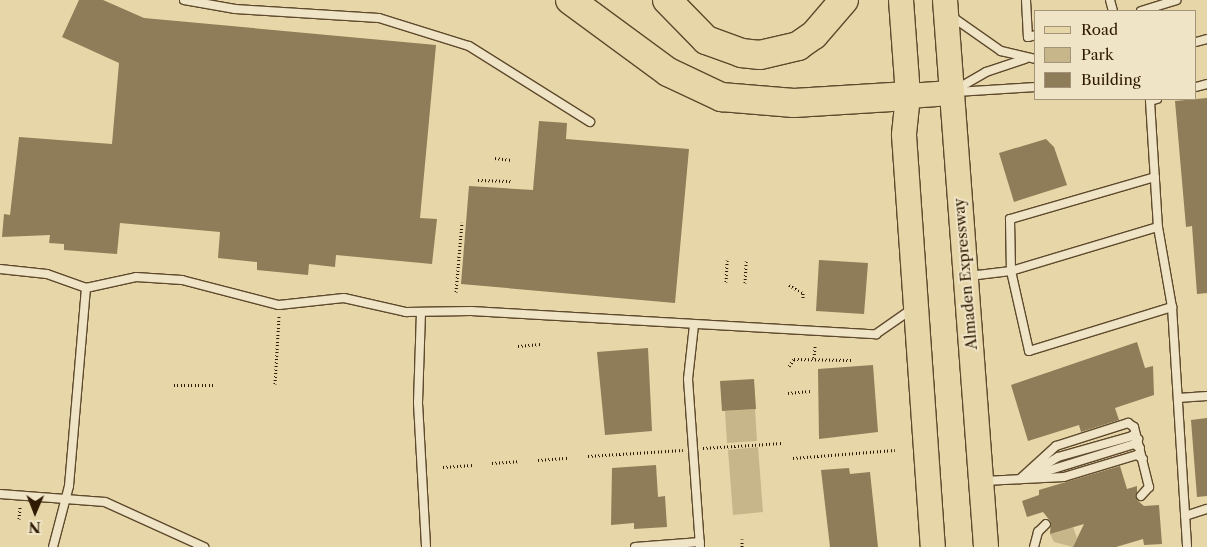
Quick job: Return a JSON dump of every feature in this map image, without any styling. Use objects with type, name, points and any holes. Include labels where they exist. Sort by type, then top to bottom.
[{"type":"highway","points":[[570,0],[668,72],[721,96],[794,103],[908,96]]},
{"type":"highway","points":[[667,0],[706,40],[741,53],[760,54],[789,49],[814,36],[844,0]]},
{"type":"main road","points":[[901,0],[908,96],[904,135],[933,547]]},
{"type":"main road","name":"Almaden Expressway","points":[[945,6],[986,547]]},
{"type":"main road","points":[[908,96],[951,92]]},
{"type":"lane","points":[[184,0],[235,9],[379,18],[469,46],[590,122]]},
{"type":"lane","points":[[1026,0],[1028,37],[1034,36]]},
{"type":"lane","points":[[1144,10],[1176,0]]},
{"type":"lane","points":[[945,6],[991,46],[1026,59]]},
{"type":"lane","points":[[951,92],[986,72],[1026,59],[1034,59]]},
{"type":"lane","points":[[951,92],[1034,87]]},
{"type":"lane","points":[[1154,100],[1150,101],[1158,227],[1172,307],[1187,547]]},
{"type":"lane","points":[[1156,177],[1010,219],[1012,271],[1029,351],[1172,307]]},
{"type":"lane","points":[[965,276],[1012,271],[1158,227]]},
{"type":"lane","points":[[0,269],[47,274],[86,288],[136,277],[182,280],[279,305],[344,298],[421,312],[470,310],[694,325],[876,334],[916,306]]},
{"type":"lane","points":[[53,547],[67,498],[86,288]]},
{"type":"lane","points":[[421,312],[418,403],[426,547]]},
{"type":"lane","points":[[634,547],[700,545],[688,379],[694,325]]},
{"type":"lane","points":[[1178,398],[1207,396]]},
{"type":"lane","points":[[1020,479],[1056,446],[1128,423],[1134,427],[1138,438],[1149,487],[1140,496]]},
{"type":"lane","points":[[1020,479],[1058,458],[1132,436],[1138,438]]},
{"type":"lane","points":[[1020,479],[1134,444],[1140,448]]},
{"type":"lane","points":[[981,482],[1064,476],[1137,455],[1143,459]]},
{"type":"lane","points":[[0,494],[105,502],[204,547]]},
{"type":"lane","points":[[1185,516],[1207,510]]},
{"type":"lane","points":[[1034,547],[1038,532],[1046,524]]},
{"type":"path","points":[[494,158],[512,160]]},
{"type":"path","points":[[478,180],[511,181]]},
{"type":"path","points":[[456,292],[462,222]]},
{"type":"path","points":[[726,282],[727,260]]},
{"type":"path","points":[[745,283],[746,261]]},
{"type":"path","points":[[789,285],[803,293],[803,300]]},
{"type":"path","points":[[275,384],[279,315]]},
{"type":"path","points":[[518,346],[542,344]]},
{"type":"path","points":[[814,346],[814,358]]},
{"type":"path","points":[[789,366],[794,359],[850,360]]},
{"type":"path","points":[[174,385],[214,384]]},
{"type":"path","points":[[788,393],[810,392]]},
{"type":"path","points":[[703,448],[782,443]]},
{"type":"path","points":[[588,456],[683,450]]},
{"type":"path","points":[[793,458],[895,450]]},
{"type":"path","points":[[538,460],[569,458]]},
{"type":"path","points":[[492,463],[518,461]]},
{"type":"path","points":[[443,467],[472,465]]},
{"type":"path","points":[[19,519],[20,507]]},
{"type":"path","points":[[742,540],[742,547]]},
{"type":"green space","points":[[755,409],[757,441],[727,443],[725,411]]},
{"type":"green space","points":[[758,447],[763,512],[733,515],[728,450]]},
{"type":"green space","points":[[1073,527],[1077,538],[1073,547],[1054,542],[1050,534]]},
{"type":"building","points":[[79,0],[103,0],[144,18],[436,45],[420,218],[437,219],[432,264],[336,255],[335,267],[309,264],[308,275],[257,270],[257,262],[218,258],[220,232],[120,223],[117,254],[64,250],[64,244],[49,243],[50,235],[2,237],[4,214],[10,215],[19,137],[112,144],[119,63],[62,37]]},
{"type":"building","points":[[1207,98],[1207,293],[1197,294],[1192,226],[1186,227],[1175,101]]},
{"type":"building","points":[[539,121],[567,123],[566,139],[689,149],[675,303],[461,284],[469,186],[533,190]]},
{"type":"building","points":[[1046,139],[1054,147],[1067,185],[1014,202],[999,153]]},
{"type":"building","points":[[819,260],[868,263],[864,314],[816,311]]},
{"type":"building","points":[[1137,342],[1145,368],[1153,366],[1154,395],[1115,408],[1119,420],[1081,432],[1079,425],[1028,441],[1011,385]]},
{"type":"building","points":[[648,348],[652,431],[605,435],[597,352]]},
{"type":"building","points":[[873,365],[878,432],[819,439],[818,369]]},
{"type":"building","points":[[754,379],[756,409],[722,411],[720,381]]},
{"type":"building","points":[[1207,418],[1207,496],[1197,497],[1191,420]]},
{"type":"building","points":[[656,465],[658,497],[665,496],[667,527],[634,529],[634,523],[611,525],[612,468]]},
{"type":"building","points":[[1120,466],[1127,489],[1137,486],[1137,500],[1144,506],[1159,505],[1162,544],[1144,545],[1143,539],[1116,547],[1073,547],[1084,524],[1050,534],[1051,522],[1043,512],[1027,517],[1022,501],[1039,495],[1039,490]]},
{"type":"building","points":[[849,468],[850,474],[870,472],[878,547],[830,547],[821,470]]}]
